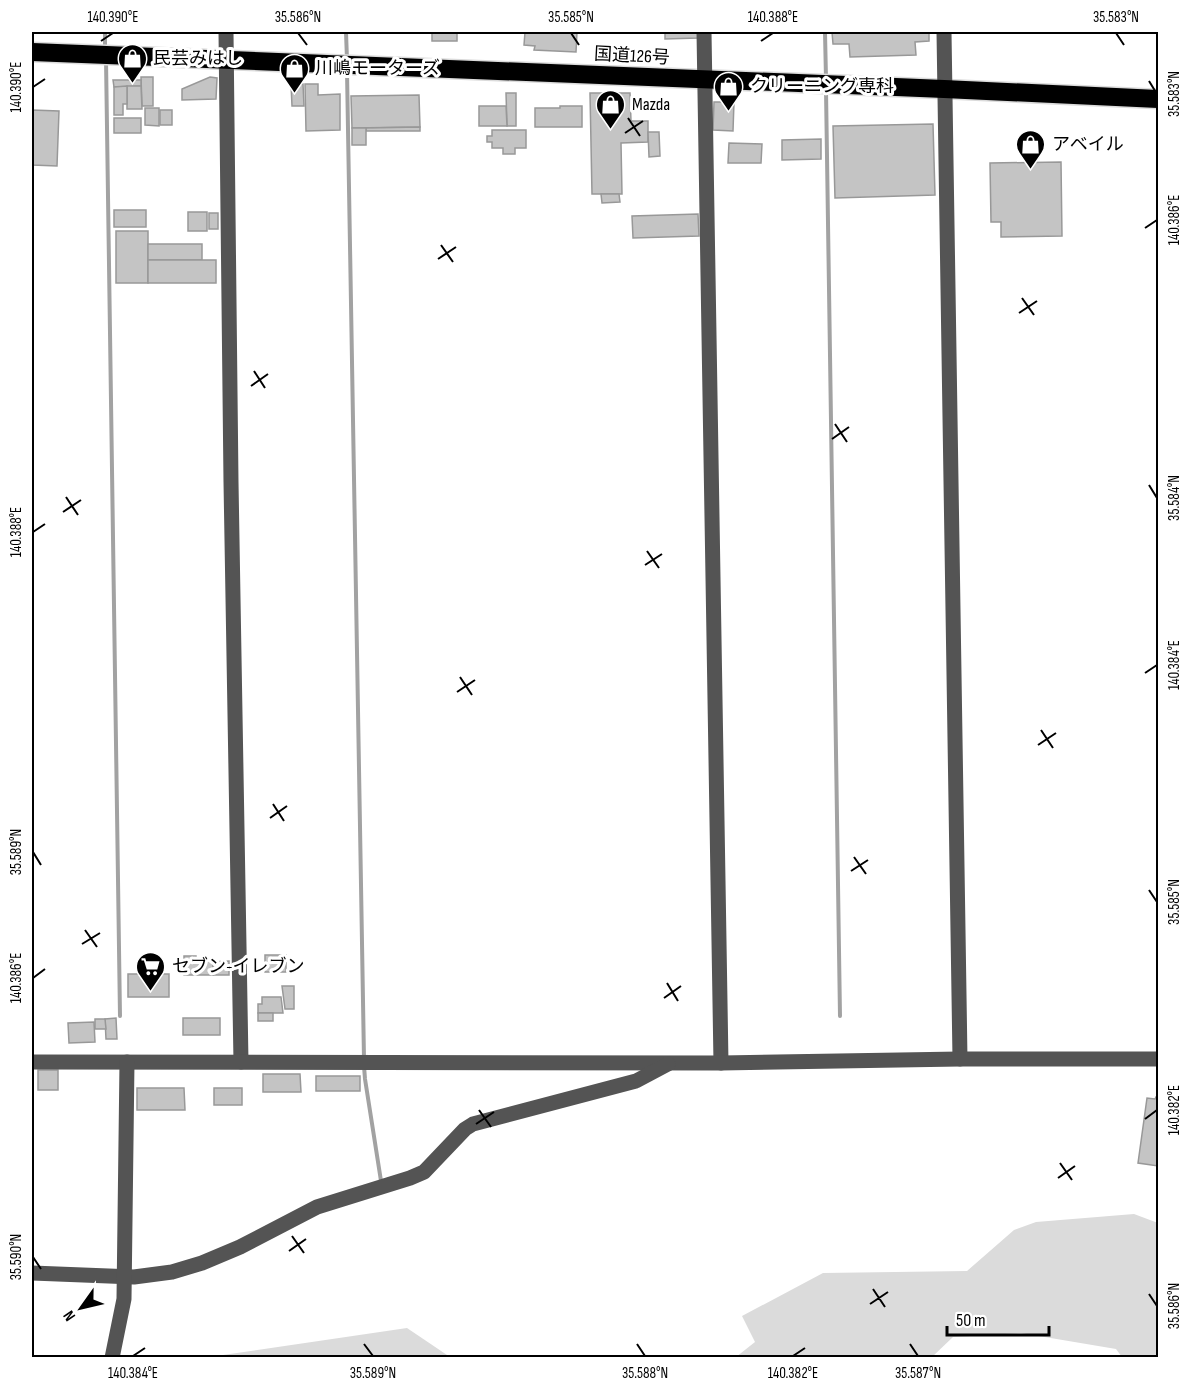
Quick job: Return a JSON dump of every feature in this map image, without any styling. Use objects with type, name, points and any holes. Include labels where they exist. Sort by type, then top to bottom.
[{"type":"highway","name":"国道126号","points":[[32,52],[1158,99]]},
{"type":"street","points":[[226,32],[231,506],[241,1062]]},
{"type":"street","points":[[704,32],[720,1063]]},
{"type":"street","points":[[944,32],[960,1059]]},
{"type":"street","points":[[32,1062],[720,1063],[960,1059],[1158,1059]]},
{"type":"street","points":[[112,1358],[124,1299],[127,1062]]},
{"type":"street","points":[[32,1273],[124,1277],[172,1272],[202,1263],[240,1247],[317,1207],[424,1172],[465,1129],[473,1124],[636,1081],[668,1063]]},
{"type":"shaded area","points":[[1134,1214],[1158,1223],[1158,1357],[1122,1357],[1116,1349],[1021,1333],[953,1337],[932,1357],[736,1357],[755,1342],[742,1316],[823,1273],[967,1271],[1014,1230],[1036,1222]]},
{"type":"shaded area","points":[[407,1328],[450,1357],[220,1357],[223,1355]]},
{"type":"building","points":[[432,32],[457,32],[457,41],[432,41]]},
{"type":"building","points":[[525,32],[577,32],[576,52],[534,50],[535,46],[524,45]]},
{"type":"building","points":[[665,32],[698,32],[698,38],[665,39]]},
{"type":"building","points":[[832,32],[929,32],[929,41],[915,42],[916,55],[850,57],[849,44],[833,44]]},
{"type":"building","points":[[141,77],[153,77],[153,106],[142,106]]},
{"type":"building","points":[[210,77],[217,78],[216,99],[182,100],[182,89]]},
{"type":"building","points":[[113,80],[141,80],[141,86],[114,87]]},
{"type":"building","points":[[291,84],[303,84],[304,106],[292,106]]},
{"type":"building","points":[[305,84],[318,84],[318,95],[340,94],[340,130],[306,131]]},
{"type":"building","points":[[127,86],[141,86],[142,109],[127,109]]},
{"type":"building","points":[[127,86],[127,104],[123,104],[123,115],[114,115],[114,87]]},
{"type":"building","points":[[506,93],[516,93],[516,126],[507,126]]},
{"type":"building","points":[[590,93],[630,93],[631,121],[648,121],[648,142],[621,143],[622,194],[592,194]]},
{"type":"building","points":[[419,95],[420,127],[352,128],[351,96]]},
{"type":"building","points":[[714,102],[734,102],[733,131],[713,130]]},
{"type":"building","points":[[479,106],[506,106],[507,126],[479,126]]},
{"type":"building","points":[[560,106],[582,106],[582,127],[535,127],[535,108],[560,108]]},
{"type":"building","points":[[145,108],[159,108],[159,126],[145,125]]},
{"type":"building","points":[[32,110],[59,111],[57,166],[32,165]]},
{"type":"building","points":[[160,110],[172,110],[172,125],[160,125]]},
{"type":"building","points":[[114,118],[141,118],[141,133],[114,133]]},
{"type":"building","points":[[933,124],[935,195],[835,198],[833,126]]},
{"type":"building","points":[[420,127],[420,131],[366,131],[366,128]]},
{"type":"building","points":[[352,128],[366,128],[366,145],[352,145]]},
{"type":"building","points":[[492,130],[526,130],[526,148],[515,148],[515,154],[503,154],[503,148],[492,148],[492,142],[487,142],[487,136],[492,136]]},
{"type":"building","points":[[648,132],[659,132],[660,156],[649,157]]},
{"type":"building","points":[[821,139],[821,159],[782,160],[782,140]]},
{"type":"building","points":[[729,143],[762,144],[761,163],[728,163]]},
{"type":"building","points":[[1061,162],[1062,236],[1001,237],[1001,222],[991,222],[990,163]]},
{"type":"building","points":[[601,194],[619,194],[620,202],[602,203]]},
{"type":"building","points":[[114,210],[146,210],[146,227],[114,227]]},
{"type":"building","points":[[188,212],[207,212],[207,231],[188,231]]},
{"type":"building","points":[[209,213],[218,213],[218,229],[209,229]]},
{"type":"building","points":[[698,214],[699,236],[633,238],[632,216]]},
{"type":"building","points":[[116,231],[148,231],[148,283],[116,283]]},
{"type":"building","points":[[148,244],[202,244],[202,260],[148,260]]},
{"type":"building","points":[[148,260],[216,260],[216,283],[148,283]]},
{"type":"building","points":[[265,955],[286,955],[286,972],[265,972]]},
{"type":"building","points":[[184,956],[213,959],[213,975],[184,975]]},
{"type":"building","points":[[229,961],[229,975],[213,975],[213,962]]},
{"type":"building","points":[[128,974],[169,974],[169,997],[128,997]]},
{"type":"building","points":[[282,986],[294,986],[294,1009],[285,1009]]},
{"type":"building","points":[[262,997],[281,997],[283,1013],[258,1013],[258,1004],[262,1004]]},
{"type":"building","points":[[258,1013],[273,1013],[273,1021],[258,1021]]},
{"type":"building","points":[[116,1018],[117,1039],[106,1039],[105,1019]]},
{"type":"building","points":[[183,1018],[220,1018],[220,1035],[183,1035]]},
{"type":"building","points":[[95,1019],[105,1019],[106,1029],[95,1029]]},
{"type":"building","points":[[94,1022],[95,1042],[69,1043],[68,1023]]},
{"type":"building","points":[[38,1070],[58,1070],[58,1090],[38,1090]]},
{"type":"building","points":[[263,1074],[300,1074],[301,1092],[263,1092]]},
{"type":"building","points":[[316,1076],[360,1076],[360,1091],[316,1091]]},
{"type":"building","points":[[137,1088],[184,1088],[185,1110],[137,1110]]},
{"type":"building","points":[[214,1088],[242,1088],[242,1105],[214,1105]]},
{"type":"building","points":[[1147,1098],[1155,1099],[1158,1098],[1158,1166],[1138,1163]]},
{"type":"waterway","points":[[105,32],[105,49]]},
{"type":"waterway","points":[[346,32],[347,60]]},
{"type":"waterway","points":[[825,32],[826,79]]},
{"type":"waterway","points":[[106,59],[120,1016]]},
{"type":"waterway","points":[[347,71],[364,1059]]},
{"type":"waterway","points":[[826,90],[840,1016]]},
{"type":"waterway","points":[[364,1066],[381,1181]]},
{"type":"place","name":"民芸みはし","points":[[132,84]]},
{"type":"place","name":"川嶋モーターズ","points":[[294,94]]},
{"type":"place","name":"クリーニング専科","points":[[729,112]]},
{"type":"place","name":"Mazda","points":[[611,130]]},
{"type":"place","name":"アベイル","points":[[1031,170]]},
{"type":"place","name":"セブン-イレブン","points":[[151,992]]}]
